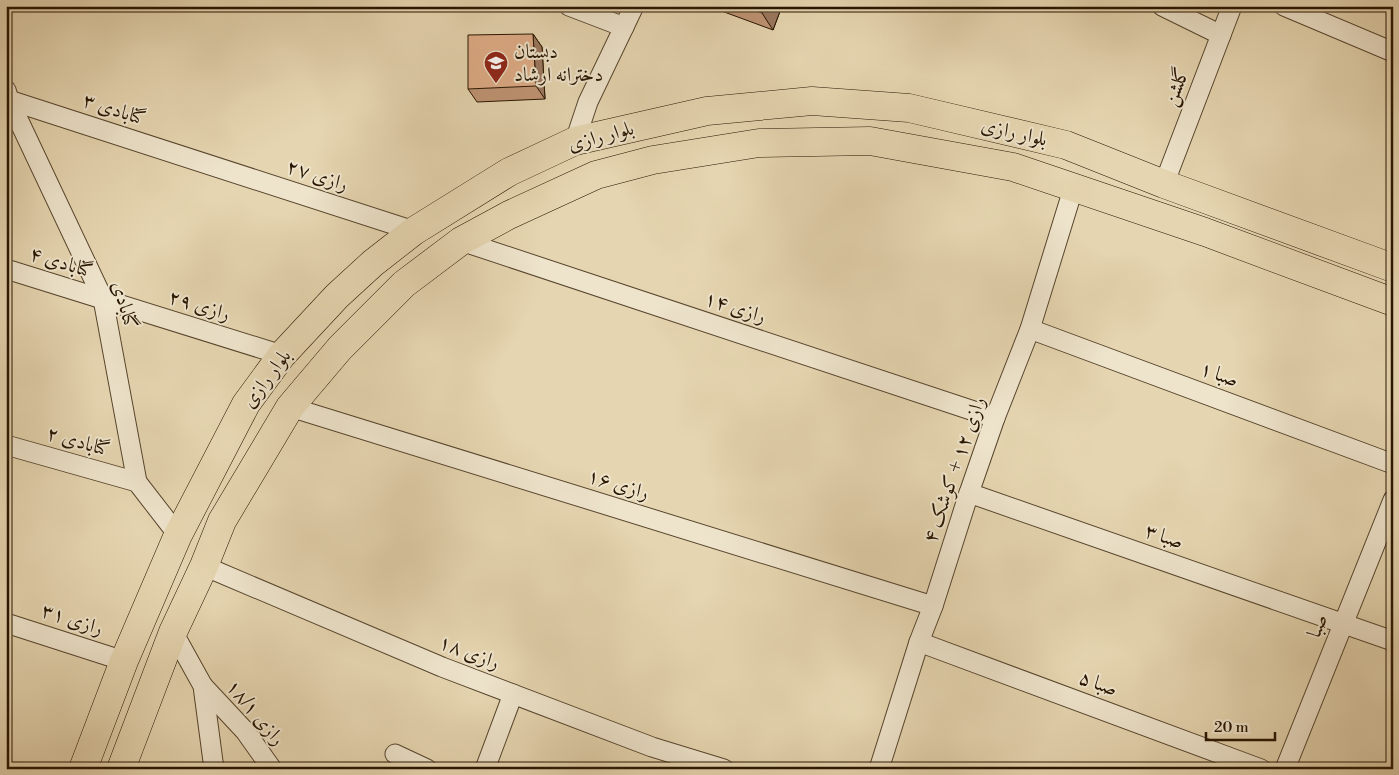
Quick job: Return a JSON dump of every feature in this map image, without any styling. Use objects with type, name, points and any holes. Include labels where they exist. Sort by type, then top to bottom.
[{"type":"main road","name":"بلوار رازی","points":[[83,769],[124,661],[178,535],[246,404],[282,355],[337,296],[373,263],[414,231],[508,172],[575,141],[707,111],[812,101],[909,108],[1066,145],[1164,184],[1393,268]]},
{"type":"main road","name":"بلوار رازی","points":[[121,769],[173,632],[204,566],[222,521],[290,407],[340,348],[404,284],[461,241],[509,215],[596,174],[653,160],[759,143],[870,141],[1013,167],[1074,186],[1205,232],[1393,302]]},
{"type":"main road","points":[[1346,285],[1357,255]]},
{"type":"street","points":[[569,6],[624,27]]},
{"type":"street","points":[[575,141],[588,102],[634,6]]},
{"type":"street","points":[[1162,6],[1221,35]]},
{"type":"street","name":"گلشن","points":[[1164,184],[1232,6]]},
{"type":"street","points":[[1284,6],[1393,52]]},
{"type":"street","name":"گنابادی ۳","points":[[7,95],[206,164]]},
{"type":"street","name":"گنابادی","points":[[7,95],[103,299],[138,482],[178,535]]},
{"type":"street","name":"رازی ۲۷","points":[[206,164],[414,231]]},
{"type":"street","name":"رازی ۱۲ + کوشک ۴","points":[[879,769],[919,642],[933,606],[995,418],[1030,329],[1074,186]]},
{"type":"street","name":"رازی ۱۴","points":[[461,241],[995,418]]},
{"type":"street","name":"گنابادی ۴","points":[[6,269],[103,299]]},
{"type":"street","name":"رازی ۲۹","points":[[103,299],[282,355]]},
{"type":"street","name":"صبا ۱","points":[[1030,329],[1393,464]]},
{"type":"street","name":"رازی ۱۶","points":[[290,407],[933,606]]},
{"type":"street","name":"گنابادی ۲","points":[[6,445],[138,482]]},
{"type":"street","name":"صبا ۳","points":[[970,493],[1393,640]]},
{"type":"street","name":"صبا","points":[[1285,769],[1393,500]]},
{"type":"street","name":"رازی ۱۸","points":[[204,566],[442,667],[652,747],[724,769]]},
{"type":"street","name":"رازی ۳۱","points":[[6,623],[124,661]]},
{"type":"street","points":[[173,632],[203,686],[214,769]]},
{"type":"street","name":"صبا ۵","points":[[919,642],[1261,769]]},
{"type":"street","name":"رازی ۱۸/۱","points":[[203,686],[245,731],[272,769]]},
{"type":"street","points":[[485,769],[513,694]]},
{"type":"street","points":[[395,754],[427,769]]},
{"type":"building","points":[[743,6],[764,6],[762,13]]},
{"type":"building","points":[[533,34],[536,86],[468,89],[468,35]]},
{"type":"place","name":"دبستان دخترانه ارشاد","points":[[496,84]]}]
